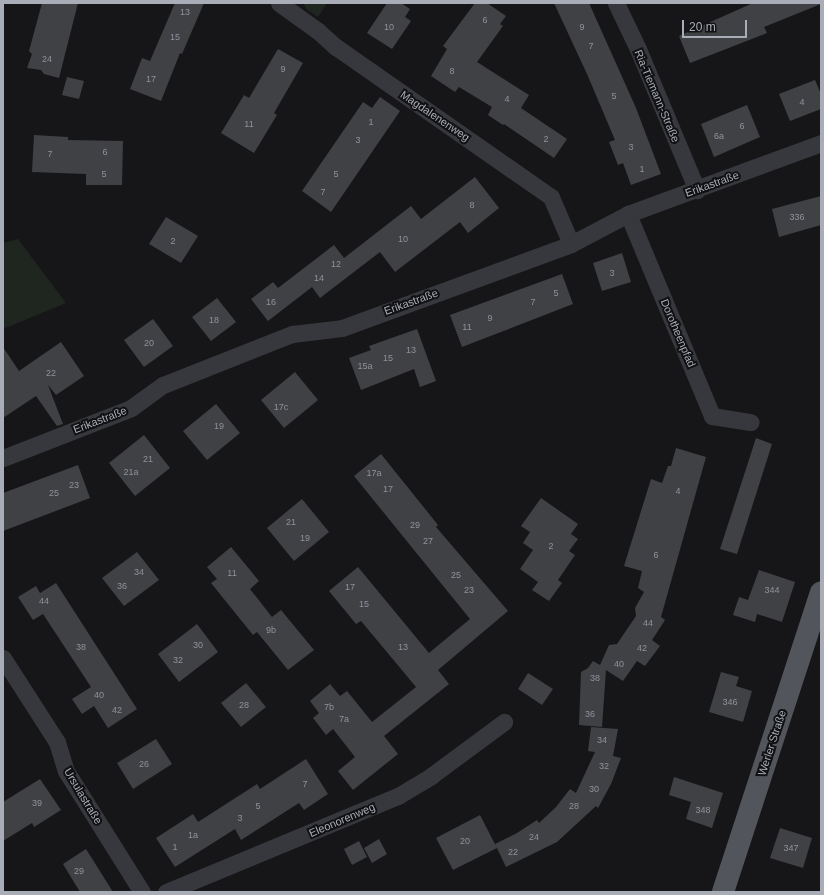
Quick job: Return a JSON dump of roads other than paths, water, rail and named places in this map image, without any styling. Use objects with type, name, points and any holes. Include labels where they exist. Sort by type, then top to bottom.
[{"type":"main road","name":"Werler Straße","points":[[723,892],[821,593]]},
{"type":"street","name":"Magdalenenweg","points":[[279,3],[318,31],[336,47],[551,197],[571,244]]},
{"type":"street","name":"Ria-Tiemann-Straße","points":[[616,3],[638,49],[697,190]]},
{"type":"street","name":"Erikastraße","points":[[3,458],[131,408],[164,385],[292,334],[342,328],[571,244],[628,214],[697,190],[821,143]]},
{"type":"street","name":"Dorotheenpfad","points":[[628,214],[712,416],[751,422]]},
{"type":"street","name":"Ursulastraße","points":[[3,658],[56,742],[66,771],[142,892]]},
{"type":"street","name":"Eleonorenweg","points":[[166,892],[398,796],[431,776],[504,722]]}]
